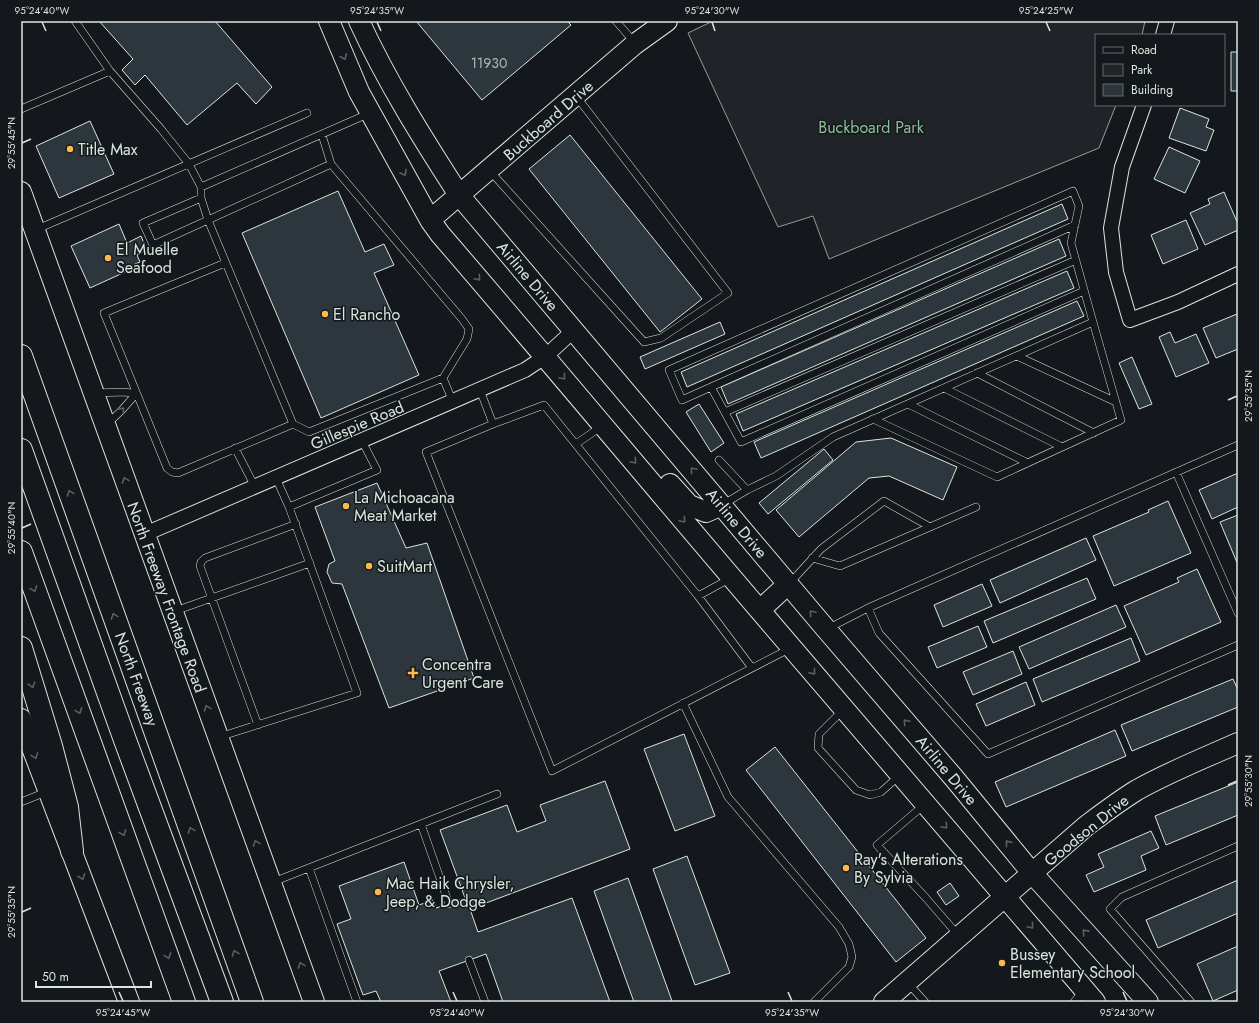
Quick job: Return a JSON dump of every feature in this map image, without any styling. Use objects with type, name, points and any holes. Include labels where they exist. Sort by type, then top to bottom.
[{"type":"highway","name":"North Freeway","points":[[21,356],[253,998]]},
{"type":"highway","name":"North Freeway","points":[[21,450],[128,748],[222,1002]]},
{"type":"highway","points":[[21,552],[184,1002]]},
{"type":"highway","points":[[21,648],[52,746],[67,807],[72,851]]},
{"type":"main road","points":[[329,21],[359,92],[430,220],[440,234],[546,356],[844,709],[1006,896],[1085,998]]},
{"type":"main road","name":"Airline Drive","points":[[359,21],[371,48],[417,129],[459,195],[954,778],[1032,873],[1148,1002]]},
{"type":"main road","name":"Buckboard Drive","points":[[430,220],[635,44],[667,21]]},
{"type":"main road","name":"North Freeway Frontage Road","points":[[21,192],[314,1002]]},
{"type":"main road","points":[[649,479],[669,483],[689,504],[706,512],[722,505]]},
{"type":"main road","points":[[760,610],[788,584]]},
{"type":"main road","points":[[21,719],[128,1002]]},
{"type":"main road","name":"Goodson Drive","points":[[884,1002],[1086,826],[1110,808],[1135,791],[1163,776],[1238,743]]},
{"type":"street","points":[[1164,34],[1167,21]]},
{"type":"street","points":[[1144,106],[1122,168],[1111,228],[1116,272],[1130,320],[1178,302],[1238,274]]},
{"type":"street","name":"Gillespie Road","points":[[145,534],[525,370],[546,356],[574,330]]},
{"type":"lane","points":[[75,21],[110,71],[189,164],[201,187],[201,198],[208,220],[293,424],[310,432],[443,378],[467,339],[468,329],[462,319],[331,164],[322,135]]},
{"type":"lane","points":[[616,21],[635,44]]},
{"type":"lane","points":[[21,109],[110,71]]},
{"type":"lane","points":[[490,169],[644,342],[661,338],[728,293],[576,96]]},
{"type":"lane","points":[[34,230],[307,113]]},
{"type":"lane","points":[[201,187],[370,113]]},
{"type":"lane","points":[[201,198],[143,223],[153,244],[331,164]]},
{"type":"lane","points":[[873,419],[997,477],[1121,420],[1071,243],[1075,225],[1078,206],[1072,191],[669,370],[682,400],[1075,225]]},
{"type":"lane","points":[[725,412],[1076,260]]},
{"type":"lane","points":[[226,263],[104,313],[136,394],[167,468],[172,472],[178,473],[293,424]]},
{"type":"lane","points":[[711,387],[741,442],[1084,291]]},
{"type":"lane","points":[[722,505],[747,490],[776,476],[833,437],[1093,322]]},
{"type":"lane","points":[[1017,356],[1116,402]]},
{"type":"lane","points":[[976,373],[1094,433]]},
{"type":"lane","points":[[443,378],[453,402]]},
{"type":"lane","points":[[944,388],[1062,447]]},
{"type":"lane","points":[[480,390],[493,424]]},
{"type":"lane","points":[[93,393],[125,392],[136,394]]},
{"type":"lane","points":[[105,425],[116,416],[136,394]]},
{"type":"lane","points":[[908,404],[1028,463]]},
{"type":"lane","points":[[752,668],[698,596],[544,405],[493,424],[426,452],[552,771],[752,668],[792,647]]},
{"type":"lane","points":[[576,444],[603,425]]},
{"type":"lane","points":[[289,507],[377,470],[362,441]]},
{"type":"lane","points":[[826,629],[868,608],[1238,445]]},
{"type":"lane","points":[[235,448],[254,487]]},
{"type":"lane","points":[[719,460],[747,490]]},
{"type":"lane","points":[[1176,472],[1238,613]]},
{"type":"lane","points":[[218,737],[357,693],[296,524],[276,478]]},
{"type":"lane","points":[[788,584],[821,549],[884,500],[930,527]]},
{"type":"lane","points":[[812,558],[840,566],[976,507]]},
{"type":"lane","points":[[258,725],[200,566],[201,562],[205,558],[296,524]]},
{"type":"lane","points":[[173,612],[310,563]]},
{"type":"lane","points":[[698,596],[732,578]]},
{"type":"lane","points":[[868,608],[879,633],[988,754],[1238,645]]},
{"type":"lane","points":[[683,703],[728,797],[839,927],[849,944],[852,957],[849,967],[814,1002]]},
{"type":"lane","points":[[844,709],[819,734],[818,748],[856,790],[870,795],[881,792],[901,774]]},
{"type":"lane","points":[[21,802],[48,791]]},
{"type":"lane","points":[[271,883],[497,794]]},
{"type":"lane","points":[[926,803],[877,844],[959,937]]},
{"type":"lane","points":[[421,824],[449,904]]},
{"type":"lane","points":[[1191,1002],[1110,909],[1122,897],[1238,846]]},
{"type":"lane","points":[[310,868],[357,1002]]},
{"type":"lane","points":[[469,960],[485,1002]]},
{"type":"lane","points":[[907,982],[925,1002]]},
{"type":"green space","name":"Buckboard Park","points":[[713,21],[1145,21],[1142,34],[1095,34],[1095,106],[1116,106],[1099,148],[829,259],[813,216],[778,227],[688,33]]},
{"type":"building","points":[[99,21],[215,21],[272,87],[256,104],[237,83],[187,125],[145,75],[135,85],[122,70],[133,59]]},
{"type":"building","points":[[416,21],[567,21],[571,25],[482,100]]},
{"type":"building","points":[[1231,52],[1238,52],[1238,91],[1231,91]]},
{"type":"building","points":[[1180,108],[1209,119],[1206,127],[1214,130],[1206,151],[1169,138]]},
{"type":"building","points":[[90,121],[114,174],[59,198],[36,146]]},
{"type":"building","points":[[570,135],[702,299],[660,332],[529,169]]},
{"type":"building","points":[[1169,147],[1200,161],[1185,193],[1154,179]]},
{"type":"building","points":[[338,191],[365,252],[384,244],[394,265],[374,273],[419,375],[321,418],[242,233]]},
{"type":"building","points":[[1224,192],[1238,224],[1238,230],[1205,245],[1190,213],[1210,204],[1208,199]]},
{"type":"building","points":[[1062,204],[1068,219],[687,387],[681,372]]},
{"type":"building","points":[[1186,220],[1198,249],[1163,264],[1151,235]]},
{"type":"building","name":"El Muelle Seafood","points":[[119,224],[127,243],[141,236],[147,250],[137,255],[140,262],[135,264],[136,267],[90,288],[71,246]]},
{"type":"building","points":[[1059,239],[1066,256],[728,404],[721,387]]},
{"type":"building","points":[[1067,271],[1074,288],[743,431],[736,414]]},
{"type":"building","points":[[1077,301],[1084,316],[761,458],[754,442]]},
{"type":"building","points":[[1237,314],[1238,349],[1216,358],[1203,328]]},
{"type":"building","points":[[720,322],[725,334],[645,369],[640,357]]},
{"type":"building","points":[[1170,332],[1175,343],[1196,334],[1209,363],[1176,377],[1159,337]]},
{"type":"building","points":[[1132,357],[1152,404],[1139,409],[1119,363]]},
{"type":"building","points":[[699,404],[724,443],[711,452],[686,412]]},
{"type":"building","points":[[891,438],[957,467],[943,500],[889,476],[869,478],[799,537],[776,510],[856,442]]},
{"type":"building","points":[[824,449],[833,460],[768,514],[759,503]]},
{"type":"building","points":[[1238,473],[1238,507],[1212,519],[1199,490]]},
{"type":"building","points":[[377,483],[406,548],[427,543],[474,678],[389,708],[342,584],[332,583],[327,572],[329,564],[335,561],[315,507]]},
{"type":"building","points":[[1168,501],[1191,553],[1114,586],[1093,536],[1149,512],[1148,510]]},
{"type":"building","points":[[1238,515],[1238,565],[1220,522]]},
{"type":"building","points":[[1086,538],[1096,560],[1000,603],[990,580]]},
{"type":"building","points":[[1197,569],[1221,622],[1146,655],[1124,606],[1179,582],[1177,578]]},
{"type":"building","points":[[1087,578],[1096,599],[993,643],[984,621]]},
{"type":"building","points":[[982,584],[992,606],[943,627],[934,605]]},
{"type":"building","points":[[1116,605],[1126,627],[1029,669],[1019,647]]},
{"type":"building","points":[[978,626],[987,647],[937,668],[928,647]]},
{"type":"building","points":[[1131,638],[1140,661],[1042,702],[1033,679]]},
{"type":"building","points":[[1013,651],[1022,674],[973,695],[963,672]]},
{"type":"building","points":[[1233,679],[1238,690],[1238,707],[1132,751],[1121,725]]},
{"type":"building","points":[[1026,682],[1035,705],[986,726],[976,704]]},
{"type":"building","points":[[1115,730],[1126,756],[1006,807],[995,782]]},
{"type":"building","points":[[684,734],[715,816],[675,831],[644,749]]},
{"type":"building","points":[[775,747],[926,938],[896,962],[746,770]]},
{"type":"building","name":"Mac Haik Chrysler, Jeep, & Dodge","points":[[605,781],[630,849],[470,909],[478,932],[572,898],[610,1002],[503,1002],[486,954],[439,971],[451,1002],[381,1002],[376,991],[363,995],[337,924],[351,919],[339,886],[404,862],[419,905],[433,900],[436,908],[465,898],[440,830],[507,805],[517,832],[546,821],[540,805]]},
{"type":"building","points":[[1238,782],[1238,815],[1166,845],[1155,816]]},
{"type":"building","points":[[1151,831],[1159,848],[1141,856],[1146,870],[1094,892],[1086,875],[1104,867],[1098,854]]},
{"type":"building","points":[[687,856],[730,973],[695,985],[653,869]]},
{"type":"building","points":[[628,878],[672,1001],[670,1002],[634,1002],[594,891]]},
{"type":"building","points":[[1238,880],[1238,913],[1158,948],[1146,920]]},
{"type":"building","points":[[950,883],[959,896],[946,905],[937,892]]},
{"type":"building","points":[[1238,946],[1238,990],[1213,1001],[1197,964]]},
{"type":"place","name":"Title Max","points":[[70,149]]},
{"type":"place","name":"El Muelle Seafood","points":[[108,258]]},
{"type":"place","name":"El Rancho","points":[[325,314]]},
{"type":"place","name":"La Michoacana Meat Market","points":[[346,506]]},
{"type":"place","name":"SuitMart","points":[[369,566]]},
{"type":"place","name":"Concentra Urgent Care","points":[[413,673]]},
{"type":"place","name":"Ray's Alterations By Sylvia","points":[[846,868]]},
{"type":"place","name":"Mac Haik Chrysler, Jeep, & Dodge","points":[[378,892]]},
{"type":"place","name":"Bussey Elementary School","points":[[1002,963]]}]
